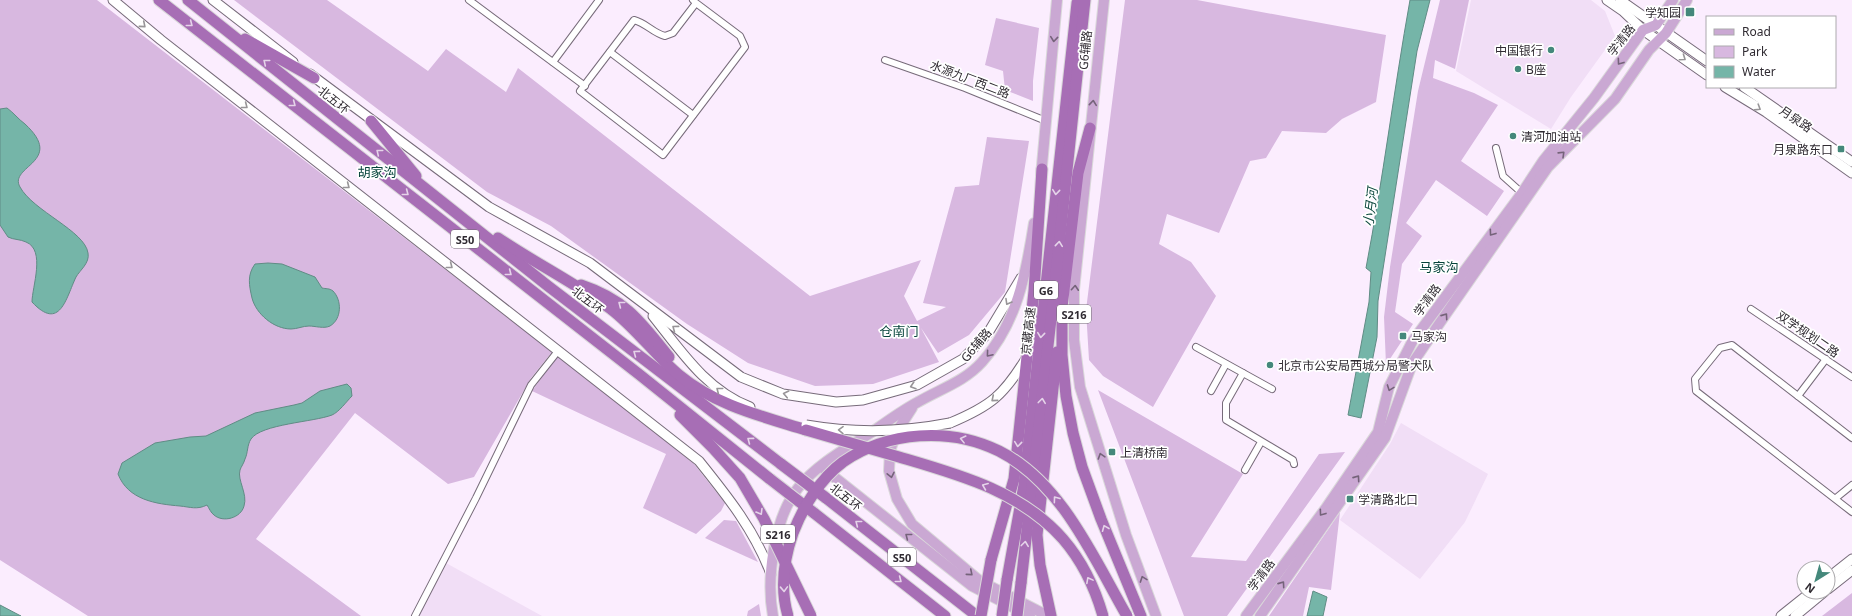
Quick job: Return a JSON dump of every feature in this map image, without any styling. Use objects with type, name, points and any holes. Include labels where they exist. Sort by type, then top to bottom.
[{"type":"highway","name":"S50","points":[[160,0],[640,375],[945,616]]},
{"type":"highway","name":"北五环","points":[[188,0],[435,197],[977,616]]},
{"type":"highway","name":"京藏高速","points":[[1002,616],[1024,485],[1077,0]]},
{"type":"highway","name":"京藏高速","points":[[1017,616],[1054,293],[1085,0]]},
{"type":"highway","points":[[215,22],[314,78]]},
{"type":"highway","points":[[371,121],[435,197],[536,263],[567,280],[601,292],[620,302],[639,320],[680,370],[717,400],[746,412],[806,427],[937,468],[1002,492],[1035,513],[1062,538],[1080,564],[1096,593],[1103,616]]},
{"type":"highway","points":[[1049,616],[1040,565],[1037,535],[1078,173],[1090,128]]},
{"type":"highway","points":[[981,616],[991,560],[1014,478],[1034,291],[1042,169]]},
{"type":"highway","points":[[1062,307],[1062,355],[1066,396],[1073,433],[1082,467],[1101,520],[1141,616]]},
{"type":"highway","points":[[640,375],[713,448],[740,478],[764,519],[810,615]]},
{"type":"highway","points":[[788,616],[783,589],[785,563],[798,519],[810,498],[826,479],[843,463],[864,450],[908,437],[935,435],[957,437],[979,443],[999,452],[1024,468],[1052,494],[1074,525],[1127,616]]},
{"type":"main road","name":"G6辅路","points":[[773,616],[772,575],[780,524],[798,488],[834,456],[917,402],[960,381],[981,363],[995,346],[1018,302],[1027,268],[1042,169],[1058,0]]},
{"type":"main road","name":"G6辅路","points":[[1104,0],[1074,290],[1074,340],[1080,387],[1126,535],[1156,616]]},
{"type":"main road","points":[[1656,25],[1673,0]]},
{"type":"main road","name":"学清路","points":[[1260,616],[1385,438],[1412,364],[1548,167],[1576,141],[1615,99],[1649,50],[1663,37],[1687,0]]},
{"type":"main road","name":"学清路","points":[[1246,616],[1326,508],[1378,432],[1389,387],[1412,342],[1522,193],[1543,161],[1594,98],[1643,30],[1656,25]]},
{"type":"main road","points":[[917,402],[896,433],[890,451],[890,471],[897,499],[907,516],[912,524],[980,581],[1049,616]]},
{"type":"main road","points":[[821,467],[972,586],[1030,616]]},
{"type":"street","points":[[113,0],[161,40],[699,462],[735,506],[762,550],[772,575]]},
{"type":"street","points":[[213,0],[371,121],[490,207],[590,263],[740,377],[782,394],[836,402],[863,400],[917,385],[963,359],[988,333],[1027,268]]},
{"type":"street","points":[[469,0],[584,86]]},
{"type":"street","points":[[553,62],[599,0]]},
{"type":"street","points":[[1607,0],[1623,11],[1643,30],[1663,37],[1706,60]]},
{"type":"street","points":[[1620,0],[1656,25],[1663,37],[1706,74]]},
{"type":"street","points":[[694,1],[740,36],[745,47],[663,155],[580,91],[610,52],[634,20],[640,21],[658,34],[664,36],[673,33],[694,1]]},
{"type":"street","points":[[610,52],[693,115]]},
{"type":"street","name":"水源九厂西二路","points":[[885,60],[965,88],[1046,121]]},
{"type":"street","name":"月泉路","points":[[1727,88],[1772,116],[1852,173]]},
{"type":"street","name":"月泉路","points":[[1745,88],[1852,162]]},
{"type":"street","points":[[1496,148],[1503,176],[1522,193]]},
{"type":"street","points":[[645,306],[691,365],[727,397],[748,407],[806,427],[834,430],[856,430],[928,427],[950,423],[973,414],[994,400],[1010,384],[1026,358]]},
{"type":"street","name":"双学规划二路","points":[[1751,309],[1852,377]]},
{"type":"street","points":[[1852,438],[1732,345],[1720,348],[1695,379],[1696,391],[1836,498],[1852,512]]},
{"type":"street","points":[[1196,347],[1272,389]]},
{"type":"street","points":[[415,616],[476,498],[531,385],[558,351]]},
{"type":"street","points":[[1798,396],[1826,359]]},
{"type":"street","points":[[1211,391],[1226,364]]},
{"type":"street","points":[[1243,373],[1226,403],[1226,420],[1293,460],[1294,464]]},
{"type":"street","points":[[1245,470],[1261,442]]},
{"type":"street","points":[[1836,498],[1852,485]]},
{"type":"street","points":[[1836,572],[1852,559]]},
{"type":"street","points":[[1836,583],[1852,570]]},
{"type":"street","points":[[1781,616],[1801,600]]},
{"type":"street","points":[[1795,616],[1814,600]]},
{"type":"shaded area","points":[[1471,0],[1591,0],[1605,11],[1615,36],[1571,97],[1551,129],[1456,71]]},
{"type":"shaded area","points":[[1401,423],[1488,474],[1465,522],[1420,579],[1340,520],[1390,444]]},
{"type":"shaded area","points":[[446,563],[542,616],[419,616]]},
{"type":"green space","points":[[0,0],[97,0],[552,352],[531,378],[474,477],[448,484],[355,413],[256,539],[361,616],[88,616],[0,560]]},
{"type":"green space","points":[[234,0],[327,0],[428,71],[446,49],[506,92],[518,68],[810,296],[921,260],[904,296],[917,321],[946,307],[923,303],[955,187],[979,185],[987,137],[1029,141],[1005,292],[969,335],[938,353],[921,328],[939,362],[873,384],[815,386],[748,363],[687,324],[551,226],[487,192]]},
{"type":"green space","points":[[1125,0],[1197,0],[1386,35],[1376,102],[1342,119],[1326,133],[1282,131],[1266,158],[1250,161],[1219,233],[1167,214],[1159,244],[1191,262],[1216,296],[1153,407],[1103,376],[1089,360],[1086,310]]},
{"type":"green space","points":[[1440,0],[1469,0],[1455,69],[1435,60],[1433,78],[1474,93],[1498,105],[1461,161],[1504,191],[1487,216],[1436,180],[1406,223],[1422,236],[1402,264],[1395,312],[1413,324],[1386,365],[1384,317],[1390,267],[1418,91]]},
{"type":"green space","points":[[996,18],[1039,28],[1033,81],[1033,101],[1005,90],[1003,71],[985,65]]},
{"type":"green space","points":[[560,355],[694,464],[725,503],[721,511],[696,534],[643,508],[666,454],[532,391],[557,356]]},
{"type":"green space","points":[[1098,390],[1243,474],[1191,557],[1246,561],[1319,454],[1345,452],[1227,616],[1184,616]]},
{"type":"green space","points":[[1340,512],[1331,590],[1309,587],[1303,616],[1269,616]]},
{"type":"green space","points":[[724,520],[736,521],[758,562],[705,538]]},
{"type":"green space","points":[[1852,593],[1852,616],[1822,616]]},
{"type":"green space","points":[[759,604],[761,616],[747,616],[748,611]]},
{"type":"water","points":[[1410,0],[1430,0],[1417,51],[1378,301],[1377,337],[1361,418],[1348,415],[1369,302],[1371,272],[1366,268]]},
{"type":"water","points":[[7,108],[25,124],[36,137],[40,147],[38,155],[21,174],[18,180],[20,187],[36,204],[78,237],[85,245],[88,253],[88,260],[76,277],[61,309],[56,313],[49,314],[32,302],[37,261],[32,246],[24,241],[8,237],[0,225],[0,109]]},
{"type":"water","points":[[255,264],[282,264],[315,277],[322,288],[333,291],[339,304],[339,314],[334,323],[325,327],[309,326],[291,329],[278,326],[267,320],[257,310],[254,304],[249,280],[252,268]]},
{"type":"water","points":[[347,384],[351,388],[352,396],[335,414],[265,430],[251,439],[239,474],[245,497],[244,506],[239,514],[231,518],[222,519],[214,515],[207,505],[194,508],[162,504],[144,499],[129,490],[118,474],[122,463],[155,443],[206,436],[255,413],[302,403],[320,391]]},
{"type":"water","points":[[1313,591],[1327,597],[1323,616],[1307,616]]},
{"type":"water","points":[[0,605],[19,615],[21,616],[0,616]]},
{"type":"place","name":"学知园","points":[[1690,12]]},
{"type":"place","name":"中国银行","points":[[1551,50]]},
{"type":"place","name":"B座","points":[[1518,69]]},
{"type":"place","name":"清河加油站","points":[[1513,136]]},
{"type":"place","name":"月泉路东口","points":[[1841,149]]},
{"type":"place","name":"马家沟","points":[[1403,336]]},
{"type":"place","name":"北京市公安局西城分局警犬队","points":[[1270,365]]},
{"type":"place","name":"上清桥南","points":[[1112,452]]},
{"type":"place","name":"学清路北口","points":[[1350,499]]},
{"type":"district","name":"胡家沟","points":[[377,172]]},
{"type":"district","name":"马家沟","points":[[1439,267]]},
{"type":"district","name":"仓南门","points":[[899,331]]},
{"type":"water label","name":"小月河","points":[[1370,207]]}]
